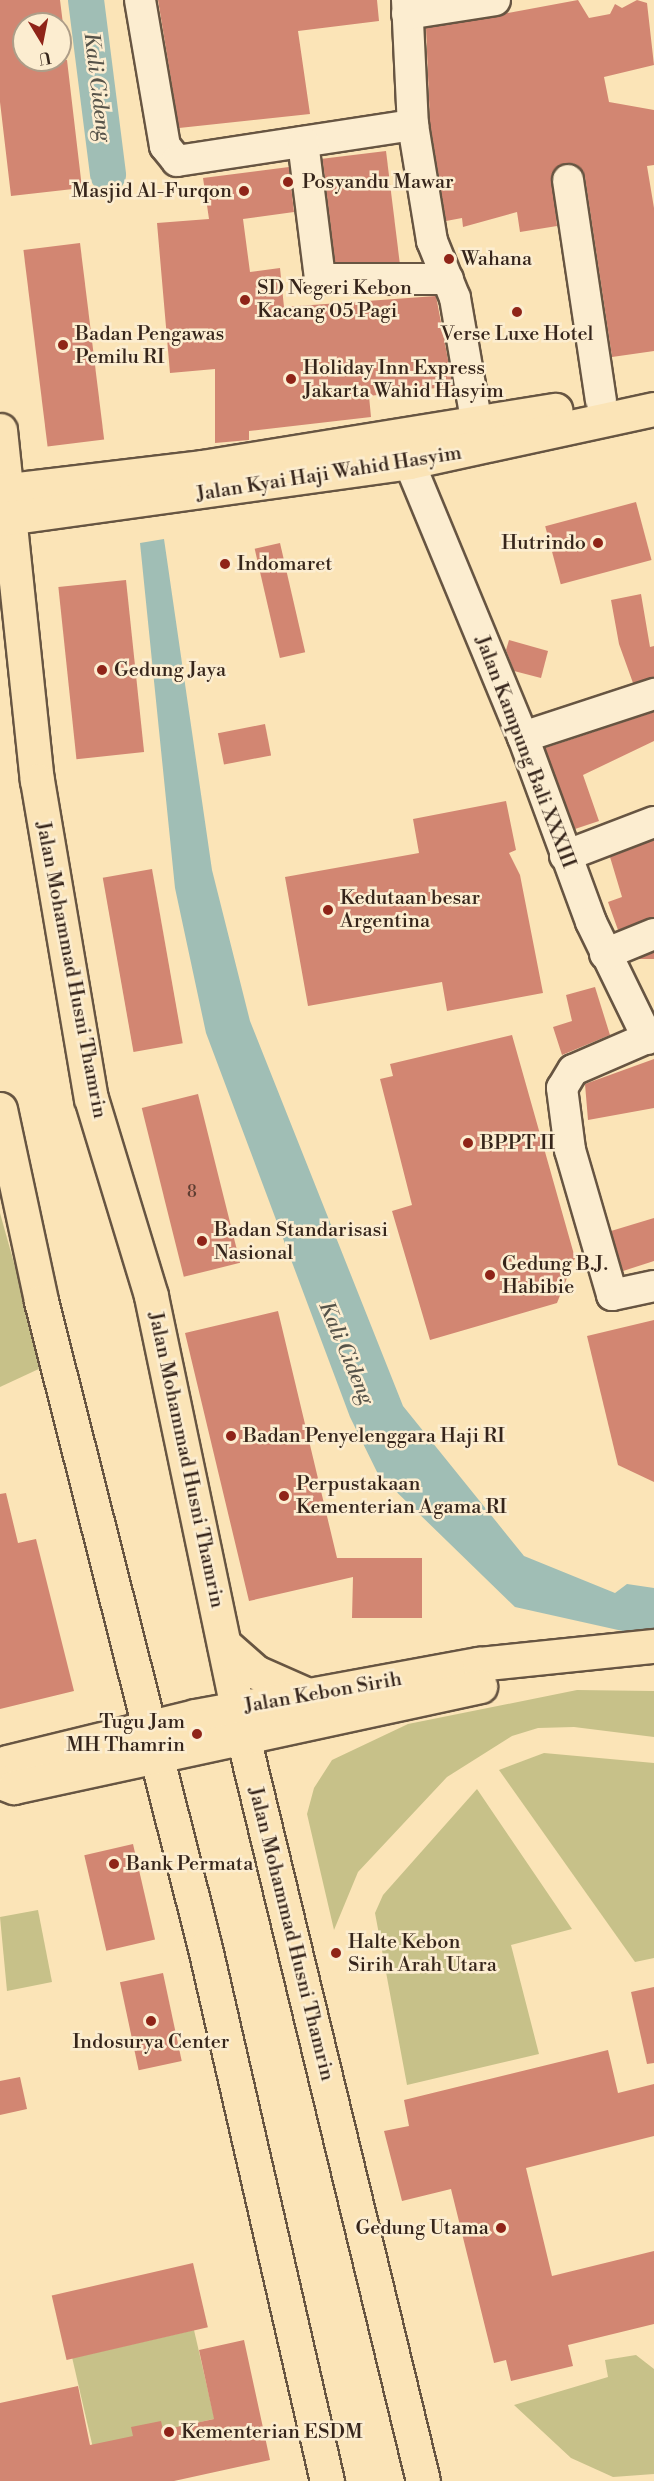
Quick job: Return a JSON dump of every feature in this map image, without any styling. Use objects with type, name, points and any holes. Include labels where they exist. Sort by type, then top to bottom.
[{"type":"main road","name":"Jalan Kyai Haji Wahid Hasyim","points":[[179,484],[654,390]]},
{"type":"main road","name":"Jalan Kyai Haji Wahid Hasyim","points":[[4,505],[179,484],[409,462],[654,409]]},
{"type":"main road","name":"Jalan Mohammad Husni Thamrin","points":[[0,430],[4,505],[48,860],[91,1098],[151,1296],[240,1723],[423,2481]]},
{"type":"main road","points":[[0,1108],[38,1290],[148,1741],[205,1948],[327,2481]]},
{"type":"main road","points":[[224,1644],[255,1672],[308,1695]]},
{"type":"main road","name":"Jalan Kebon Sirih","points":[[240,1723],[308,1695],[479,1664],[654,1646]]},
{"type":"main road","name":"Jalan Kebon Sirih","points":[[0,1771],[7,1762],[148,1741],[240,1723],[531,1675],[654,1665]]},
{"type":"main road","name":"Jalan Kebon Sirih","points":[[0,1782],[14,1787],[148,1741]]},
{"type":"street","points":[[140,0],[170,158],[177,161],[413,124]]},
{"type":"street","points":[[477,425],[448,279],[432,241],[413,124],[407,7],[495,0]]},
{"type":"street","points":[[303,142],[320,279],[448,279]]},
{"type":"street","points":[[568,180],[601,401]]},
{"type":"street","name":"Jalan Kampung Bali XXXIII","points":[[409,462],[523,737],[565,856],[605,954],[651,1037]]},
{"type":"street","points":[[523,737],[654,694]]},
{"type":"street","points":[[565,856],[654,822]]},
{"type":"street","points":[[605,954],[654,934]]},
{"type":"street","points":[[651,1037],[573,1070],[562,1088],[570,1150],[612,1295],[654,1286]]},
{"type":"shaded area","points":[[0,1213],[43,1367],[0,1387]]},
{"type":"shaded area","points":[[577,1690],[654,1691],[654,1737],[574,1727],[538,1728],[512,1736],[447,1777],[358,1872],[334,1930],[307,1814],[314,1788],[332,1760],[408,1724]]},
{"type":"shaded area","points":[[544,1753],[654,1763],[654,1958],[635,1962],[499,1770]]},
{"type":"shaded area","points":[[477,1789],[572,1929],[511,1945],[539,2054],[407,2085],[375,1913],[383,1895]]},
{"type":"shaded area","points":[[38,1910],[52,1982],[7,1991],[0,1917]]},
{"type":"shaded area","points":[[194,2330],[214,2419],[93,2447],[72,2358]]},
{"type":"shaded area","points":[[636,2355],[654,2369],[654,2474],[613,2477],[571,2458],[514,2405],[608,2377],[605,2360]]},
{"type":"water","points":[[164,539],[212,870],[250,1021],[403,1406],[524,1556],[615,1593],[627,1584],[654,1588],[654,1638],[515,1607],[378,1474],[350,1417],[206,1033],[175,888],[140,543]]},
{"type":"building","points":[[0,0],[60,0],[62,12],[12,12],[12,72],[68,72],[82,188],[11,196],[0,102]]},
{"type":"building","points":[[158,0],[377,0],[379,21],[298,31],[310,114],[179,128]]},
{"type":"building","points":[[578,0],[589,18],[610,14],[615,4],[622,8],[637,0],[647,3],[654,65],[604,77],[609,102],[654,110],[654,165],[647,166],[654,208],[654,351],[612,357],[585,177],[575,164],[565,163],[552,174],[557,226],[520,232],[517,212],[463,227],[462,218],[446,221],[430,123],[426,28]]},
{"type":"building","points":[[386,151],[400,262],[336,270],[322,159]]},
{"type":"building","points":[[289,167],[294,212],[243,219],[250,272],[280,268],[284,307],[436,296],[453,386],[369,396],[371,417],[249,431],[249,440],[215,443],[215,369],[170,373],[157,223],[209,219],[203,178]]},
{"type":"building","name":"Badan Pengawas Pemilu RI","points":[[80,243],[104,440],[48,446],[23,250]]},
{"type":"building","name":"Hutrindo","points":[[636,502],[652,560],[561,584],[545,526]]},
{"type":"building","points":[[280,543],[305,652],[280,658],[255,549]]},
{"type":"building","name":"Gedung Jaya","points":[[126,580],[144,752],[76,759],[58,587]]},
{"type":"building","points":[[641,594],[650,647],[654,646],[654,677],[633,683],[619,644],[611,600]]},
{"type":"building","points":[[509,640],[548,651],[541,678],[514,671],[506,650]]},
{"type":"building","points":[[654,712],[654,741],[583,775],[599,821],[575,829],[545,748]]},
{"type":"building","points":[[265,724],[271,755],[224,765],[218,733]]},
{"type":"building","points":[[506,801],[516,850],[509,853],[520,875],[543,993],[447,1011],[442,982],[308,1006],[285,877],[419,853],[413,819]]},
{"type":"building","points":[[654,840],[654,917],[618,930],[608,902],[622,897],[610,857]]},
{"type":"building","points":[[152,869],[183,1043],[133,1052],[103,878]]},
{"type":"building","points":[[628,953],[654,953],[654,959],[628,959]]},
{"type":"building","points":[[595,987],[610,1035],[562,1055],[553,1027],[572,1021],[566,995]]},
{"type":"building","points":[[512,1035],[575,1258],[557,1303],[430,1340],[392,1211],[412,1205],[380,1079],[393,1076],[390,1064]]},
{"type":"building","points":[[654,1059],[654,1108],[588,1120],[585,1084]]},
{"type":"building","points":[[198,1094],[240,1263],[184,1277],[142,1108]]},
{"type":"building","points":[[654,1218],[654,1261],[623,1271],[611,1231]]},
{"type":"building","points":[[278,1311],[337,1558],[422,1558],[422,1618],[352,1618],[353,1577],[249,1601],[185,1333]]},
{"type":"building","points":[[654,1320],[654,1482],[618,1465],[587,1336]]},
{"type":"building","points":[[6,1493],[18,1543],[36,1539],[74,1691],[0,1709],[0,1494]]},
{"type":"building","points":[[133,1844],[155,1939],[106,1951],[84,1855]]},
{"type":"building","name":"Indosurya Center","points":[[163,1973],[182,2061],[139,2070],[120,1982]]},
{"type":"building","points":[[654,1987],[654,2063],[647,2064],[631,1992]]},
{"type":"building","name":"Gedung Utama","points":[[608,2050],[618,2093],[654,2084],[654,2136],[526,2168],[552,2276],[654,2251],[654,2324],[568,2345],[573,2366],[511,2381],[506,2360],[494,2363],[451,2189],[402,2201],[384,2131],[409,2126],[404,2100]]},
{"type":"building","points":[[20,2077],[27,2109],[0,2115],[0,2081]]},
{"type":"building","points":[[193,2263],[208,2327],[67,2360],[52,2296]]},
{"type":"building","points":[[244,2340],[270,2460],[174,2481],[0,2481],[0,2403],[78,2386],[90,2445],[133,2436],[131,2427],[161,2421],[163,2430],[214,2419],[199,2350]]},
{"type":"waterway","name":"Kali Cideng","points":[[86,0],[108,175]]},
{"type":"place","name":"Posyandu Mawar","points":[[288,182]]},
{"type":"place","name":"Masjid Al-Furqon","points":[[244,191]]},
{"type":"place","name":"Wahana","points":[[449,259]]},
{"type":"place","name":"SD Negeri Kebon Kacang 05 Pagi","points":[[245,300]]},
{"type":"place","name":"Verse Luxe Hotel","points":[[517,312]]},
{"type":"place","name":"Badan Pengawas Pemilu RI","points":[[63,345]]},
{"type":"place","name":"Holiday Inn Express Jakarta Wahid Hasyim","points":[[291,379]]},
{"type":"place","name":"Hutrindo","points":[[598,543]]},
{"type":"place","name":"Indomaret","points":[[225,564]]},
{"type":"place","name":"Gedung Jaya","points":[[102,670]]},
{"type":"place","name":"Kedutaan besar Argentina","points":[[328,910]]},
{"type":"place","name":"BPPT II","points":[[468,1143]]},
{"type":"place","name":"Badan Standarisasi Nasional","points":[[202,1241]]},
{"type":"place","name":"Gedung B.J. Habibie","points":[[490,1275]]},
{"type":"place","name":"Badan Penyelenggara Haji RI","points":[[231,1436]]},
{"type":"place","name":"Perpustakaan Kementerian Agama RI","points":[[284,1496]]},
{"type":"place","name":"Tugu Jam MH Thamrin","points":[[197,1734]]},
{"type":"place","name":"Bank Permata","points":[[114,1864]]},
{"type":"place","name":"Halte Kebon Sirih Arah Utara","points":[[336,1953]]},
{"type":"place","name":"Indosurya Center","points":[[151,2021]]},
{"type":"place","name":"Gedung Utama","points":[[501,2228]]},
{"type":"place","name":"Kementerian ESDM","points":[[169,2432]]}]
